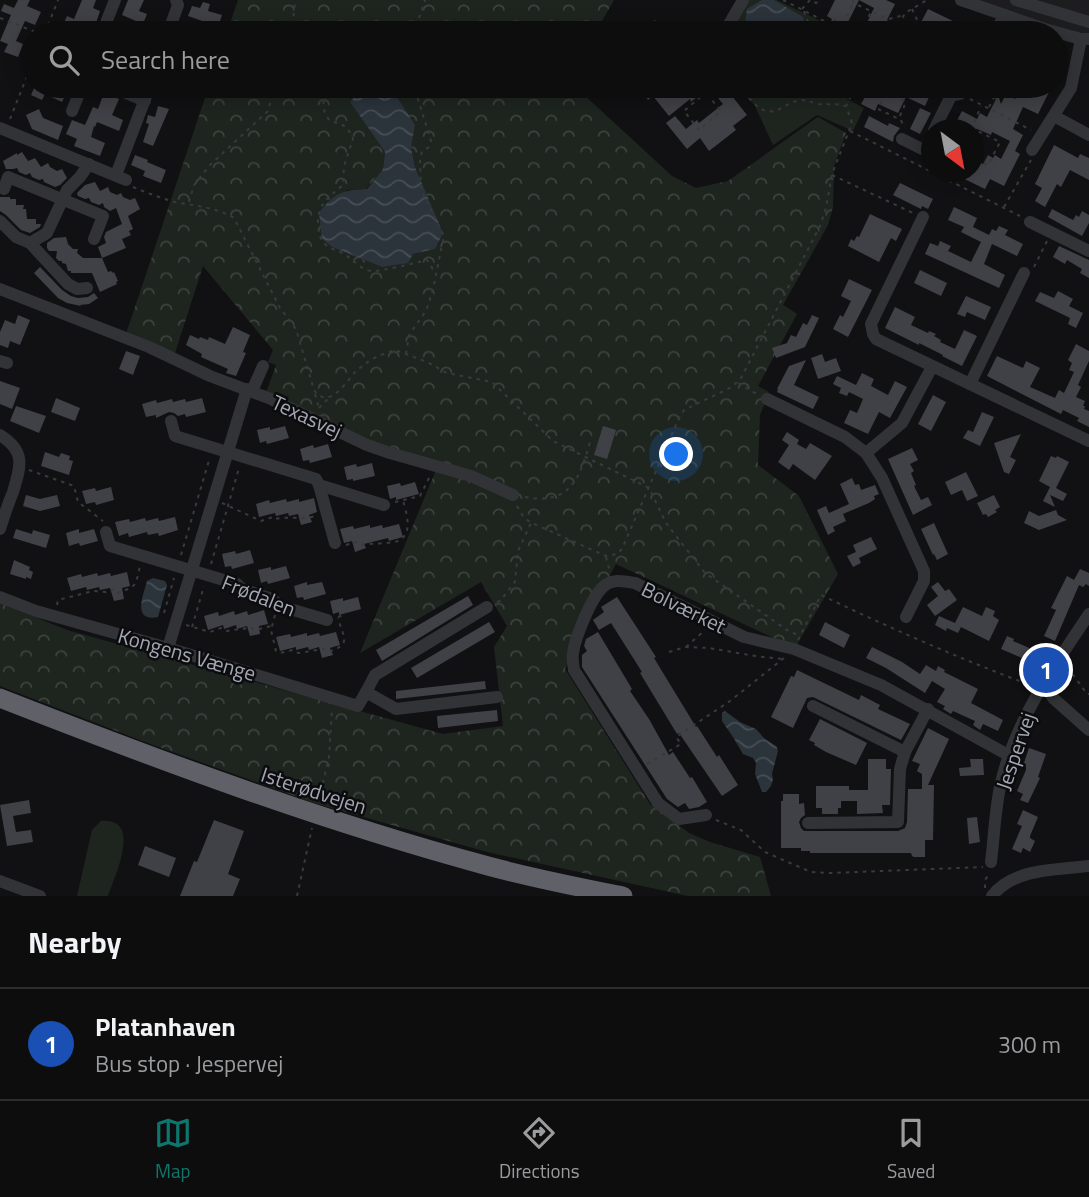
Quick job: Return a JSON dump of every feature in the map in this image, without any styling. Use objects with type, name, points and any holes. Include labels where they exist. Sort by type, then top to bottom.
[{"type":"highway","name":"Isterødvejen","points":[[0,698],[214,780],[343,824],[490,867],[623,896]]},
{"type":"street","points":[[107,21],[115,0]]},
{"type":"street","points":[[172,21],[178,5],[176,0]]},
{"type":"street","points":[[731,21],[743,0]]},
{"type":"street","points":[[961,0],[985,4],[1005,15],[1025,21]]},
{"type":"street","points":[[1016,0],[1089,22]]},
{"type":"street","points":[[1002,21],[1005,15]]},
{"type":"street","points":[[1068,34],[1085,39],[1068,93]]},
{"type":"street","points":[[72,111],[77,98]]},
{"type":"street","points":[[138,98],[145,101]]},
{"type":"street","points":[[3,129],[121,177],[146,98]]},
{"type":"street","points":[[940,119],[950,98]]},
{"type":"street","points":[[1032,150],[1065,98]]},
{"type":"street","points":[[1054,116],[1089,135]]},
{"type":"street","points":[[902,139],[921,148]]},
{"type":"street","points":[[30,243],[47,233],[66,190],[89,164]]},
{"type":"street","points":[[4,189],[8,177],[103,216],[94,239]]},
{"type":"street","points":[[923,218],[871,324],[876,339],[1089,441]]},
{"type":"street","points":[[0,221],[16,237],[30,243],[68,284],[77,289],[87,288]]},
{"type":"street","points":[[1030,222],[1089,251]]},
{"type":"street","points":[[970,384],[1024,273]]},
{"type":"street","name":"Texasvej","points":[[0,289],[149,347],[367,445],[471,476],[513,495]]},
{"type":"street","points":[[168,648],[228,452],[249,390],[263,366]]},
{"type":"street","points":[[866,453],[902,423],[932,367]]},
{"type":"street","points":[[767,399],[845,437],[866,453],[882,478],[924,571],[924,581],[906,617]]},
{"type":"street","points":[[171,421],[175,436],[316,479],[335,543]]},
{"type":"street","points":[[0,435],[12,442],[19,454],[21,467],[0,528]]},
{"type":"street","points":[[319,485],[384,505]]},
{"type":"street","name":"Frødalen","points":[[106,532],[110,546],[237,584],[242,589],[272,599],[280,606],[332,618]]},
{"type":"street","name":"Bolværket","points":[[706,815],[679,819],[658,803],[574,670],[572,656],[577,636],[593,601],[603,586],[612,582],[621,580],[635,583],[744,637],[794,649],[881,685],[1010,756]]},
{"type":"street","name":"Kongens Vænge","points":[[0,597],[36,611],[358,706],[375,674],[487,607]]},
{"type":"street","name":"Jespervej","points":[[991,865],[1000,786],[1025,715],[1089,614]]},
{"type":"street","points":[[1044,682],[1053,698],[1086,724]]},
{"type":"street","points":[[366,692],[396,709],[497,697]]},
{"type":"street","points":[[813,706],[905,751]]},
{"type":"street","points":[[808,823],[898,822],[900,769],[905,751],[928,709]]},
{"type":"street","points":[[989,893],[1011,879],[1026,874],[1089,866]]},
{"type":"street","points":[[0,881],[40,896]]},
{"type":"path","points":[[50,21],[58,0]]},
{"type":"path","points":[[293,21],[295,0]]},
{"type":"path","points":[[417,21],[425,0]]},
{"type":"path","points":[[783,0],[824,21]]},
{"type":"path","points":[[803,11],[810,0],[816,3],[821,0]]},
{"type":"path","points":[[844,21],[853,1],[889,19],[904,15],[927,0]]},
{"type":"path","points":[[912,9],[918,21]]},
{"type":"path","points":[[803,11],[807,21]]},
{"type":"path","points":[[866,21],[871,11]]},
{"type":"path","points":[[901,21],[904,15]]},
{"type":"path","points":[[0,18],[21,26]]},
{"type":"path","points":[[3,129],[21,88]]},
{"type":"path","points":[[189,203],[194,184],[210,165],[268,111],[272,98]]},
{"type":"path","points":[[324,98],[323,108],[326,116],[330,121],[348,128],[353,139],[344,166],[343,185],[324,200],[318,211],[323,243],[364,269],[381,270],[427,260],[436,274]]},
{"type":"path","points":[[406,354],[408,339],[426,311],[433,290],[444,236],[421,190],[420,158],[422,152],[429,148],[431,141],[418,98]]},
{"type":"path","points":[[699,98],[684,111],[699,130],[721,111],[710,98]]},
{"type":"path","points":[[750,98],[768,111],[806,100],[846,106]]},
{"type":"path","points":[[513,495],[520,512],[531,523],[606,556],[617,554],[622,549],[684,410],[732,387],[741,378],[820,226],[832,174],[852,123],[846,106],[850,98]]},
{"type":"path","points":[[883,98],[878,109],[901,120],[905,130],[902,139]]},
{"type":"path","points":[[898,98],[906,102],[898,119]]},
{"type":"path","points":[[973,98],[1042,135]]},
{"type":"path","points":[[988,108],[993,98]]},
{"type":"path","points":[[976,119],[982,105]]},
{"type":"path","points":[[849,131],[921,167]]},
{"type":"path","points":[[984,135],[1000,142],[988,165],[984,163]]},
{"type":"path","points":[[1003,208],[1034,154],[1032,150]]},
{"type":"path","points":[[832,174],[923,218]]},
{"type":"path","points":[[121,177],[129,185],[150,194],[225,212],[234,218],[280,308],[296,329],[319,408],[371,359],[395,350],[447,373],[492,382],[553,441],[649,488],[666,523],[705,573],[787,630],[800,636],[821,595],[962,659],[1033,686],[1044,682]]},
{"type":"path","points":[[950,182],[1030,222]]},
{"type":"path","points":[[1024,273],[1034,268],[1051,232]]},
{"type":"path","points":[[737,382],[767,399]]},
{"type":"path","points":[[314,390],[318,395],[331,396]]},
{"type":"path","points":[[513,495],[539,500],[563,494],[575,483],[590,442]]},
{"type":"path","points":[[164,613],[213,447]]},
{"type":"path","points":[[192,627],[243,456]]},
{"type":"path","points":[[384,505],[420,496],[435,466]]},
{"type":"path","points":[[21,467],[74,486],[78,502],[105,522],[106,532]]},
{"type":"path","points":[[214,499],[261,521],[273,517],[308,518],[327,513]]},
{"type":"path","points":[[335,543],[343,546],[356,542],[360,545],[400,540],[404,537],[408,521],[403,500]]},
{"type":"path","points":[[487,607],[500,601],[514,582],[518,551],[531,523]]},
{"type":"path","points":[[54,616],[58,600],[93,591],[106,592],[115,589],[117,593],[132,588],[142,556]]},
{"type":"path","points":[[606,556],[612,582]]},
{"type":"path","points":[[280,606],[271,630],[276,651],[280,653],[324,649],[327,652],[339,648],[344,643],[344,638],[332,618]]},
{"type":"path","points":[[670,652],[685,647],[702,635],[710,620]]},
{"type":"path","points":[[176,622],[210,632],[221,628],[238,631],[272,626]]},
{"type":"path","points":[[685,647],[784,659]]},
{"type":"path","points":[[638,770],[681,744],[676,737],[730,701],[794,649]]},
{"type":"path","points":[[1056,664],[1074,676],[1089,694]]},
{"type":"path","points":[[319,800],[329,757],[333,699]]},
{"type":"path","points":[[706,815],[741,830],[765,852],[811,872],[991,865],[985,880],[989,893]]},
{"type":"path","points":[[296,896],[313,824]]},
{"type":"shaded area","points":[[974,0],[1089,0],[1089,36],[1068,31],[1068,21],[1038,21]]},
{"type":"green space","points":[[238,0],[614,0],[602,21],[231,21]]},
{"type":"green space","points":[[748,0],[777,0],[821,21],[735,21]]},
{"type":"green space","points":[[205,98],[353,98],[350,102],[385,152],[383,169],[366,189],[347,190],[322,239],[332,247],[382,267],[413,254],[435,249],[442,233],[415,167],[411,148],[415,125],[398,98],[587,98],[672,176],[696,188],[728,181],[818,117],[846,133],[834,166],[833,207],[828,225],[783,305],[797,314],[758,386],[769,392],[760,415],[758,465],[799,496],[838,574],[795,648],[616,564],[592,608],[565,669],[650,804],[689,833],[760,857],[771,896],[688,896],[487,852],[314,803],[0,686],[0,603],[67,630],[443,734],[503,726],[494,647],[507,626],[481,582],[360,653],[436,470],[266,393],[276,365],[268,362],[273,350],[203,266],[175,353],[126,334]]},
{"type":"green space","points":[[748,98],[847,98],[864,108],[853,131],[817,115],[773,145],[755,106]]},
{"type":"green space","points":[[101,821],[114,822],[121,828],[124,838],[120,862],[108,896],[77,896],[92,830]]},
{"type":"water","points":[[762,0],[774,0],[803,17],[804,21],[745,21],[747,9]]},
{"type":"water","points":[[353,98],[398,98],[415,125],[411,148],[415,167],[443,233],[435,249],[413,254],[408,263],[382,267],[332,247],[322,239],[319,213],[324,206],[339,194],[367,189],[383,169],[385,152],[350,102]]},
{"type":"water","points":[[153,578],[165,581],[167,585],[158,617],[150,618],[142,612],[141,606],[147,581]]},
{"type":"water","points":[[725,711],[756,729],[777,747],[773,779],[766,792],[762,792],[755,774],[756,763],[753,758],[743,754],[722,721],[722,713]]},
{"type":"building","points":[[18,0],[30,0],[27,6],[41,12],[37,21],[21,21],[21,30],[16,41],[21,43],[18,57],[4,52],[8,44],[0,41],[11,15],[1,11],[4,4],[14,8]]},
{"type":"building","points":[[82,0],[96,0],[93,8],[100,11],[97,21],[65,21],[67,16],[74,19]]},
{"type":"building","points":[[128,0],[144,0],[139,11],[147,14],[144,21],[136,21],[122,15]]},
{"type":"building","points":[[835,0],[859,0],[848,21],[831,21],[827,16]]},
{"type":"building","points":[[859,0],[886,0],[895,4],[888,21],[868,21],[874,8]]},
{"type":"building","points":[[203,2],[210,4],[208,11],[222,15],[220,21],[202,21],[188,16],[192,6],[200,8]]},
{"type":"building","points":[[928,9],[953,21],[922,21]]},
{"type":"building","points":[[102,98],[119,99],[112,115],[123,120],[119,131],[97,122],[94,126],[91,137],[105,143],[100,156],[74,146],[77,139],[66,134],[72,120],[85,125],[93,107],[98,109]]},
{"type":"building","points":[[655,98],[696,98],[691,102],[690,99],[669,116]]},
{"type":"building","points":[[718,98],[734,98],[747,115],[733,126],[736,130],[709,151],[700,138],[687,149],[666,123],[675,116],[686,129],[697,120],[699,123],[723,104]]},
{"type":"building","points":[[864,98],[906,98],[898,113],[878,104],[875,111],[861,104]]},
{"type":"building","points":[[908,98],[929,98],[925,106]]},
{"type":"building","points":[[994,98],[999,98],[1001,104],[1004,98],[1046,98],[1038,114],[1023,107],[1013,129],[1023,135],[1015,151],[1020,154],[1004,186],[990,179],[985,189],[971,182],[984,182],[984,162],[988,155],[1001,159],[1010,141],[992,132],[991,135],[984,132],[984,119],[977,119],[980,113],[987,117],[996,99]]},
{"type":"building","points":[[158,106],[169,109],[153,146],[143,142],[149,124],[146,123],[148,115],[155,117]]},
{"type":"building","points":[[920,108],[931,113],[928,119],[921,119],[920,134],[910,129]]},
{"type":"building","points":[[39,109],[43,118],[63,126],[58,140],[32,129],[26,115]]},
{"type":"building","points":[[962,111],[977,119],[958,119]]},
{"type":"building","points":[[869,116],[888,126],[889,123],[900,128],[893,142],[864,127]]},
{"type":"building","points":[[1054,145],[1078,158],[1080,154],[1089,158],[1089,180],[1070,170],[1061,187],[1057,184],[1045,207],[1035,201],[1042,188],[1035,184]]},
{"type":"building","points":[[22,152],[28,161],[35,158],[41,167],[48,163],[57,171],[62,169],[67,178],[55,187],[43,179],[32,177],[30,173],[26,175],[19,172],[17,168],[6,169],[3,161]]},
{"type":"building","points":[[135,155],[166,170],[161,183],[143,176],[145,171],[131,165]]},
{"type":"building","points":[[95,182],[100,191],[108,187],[110,192],[117,195],[121,193],[130,200],[135,198],[140,209],[128,216],[133,229],[129,231],[131,235],[122,239],[126,248],[102,258],[98,247],[106,243],[106,232],[122,224],[116,208],[110,211],[103,203],[99,205],[91,202],[89,198],[78,196],[77,193],[85,185]]},
{"type":"building","points":[[900,183],[933,199],[928,209],[922,206],[921,209],[893,195]]},
{"type":"building","points":[[0,197],[16,199],[16,205],[24,205],[27,219],[36,219],[36,224],[41,224],[40,227],[30,233],[21,230],[0,211]]},
{"type":"building","points":[[954,207],[977,218],[973,227],[989,235],[992,229],[996,231],[999,226],[1008,230],[1005,235],[1023,244],[1017,256],[992,244],[984,264],[1005,275],[999,288],[925,254],[930,243],[938,246],[940,241],[951,246],[948,251],[971,262],[981,242],[961,232],[964,227],[948,220]]},
{"type":"building","points":[[1052,209],[1073,220],[1076,215],[1079,217],[1082,211],[1089,215],[1089,223],[1082,236],[1048,217]]},
{"type":"building","points":[[870,214],[902,229],[896,241],[891,238],[879,262],[848,246],[851,239],[854,241],[859,237]]},
{"type":"building","points":[[66,237],[68,244],[73,249],[78,249],[77,253],[83,258],[102,258],[108,272],[114,272],[117,284],[100,292],[92,273],[68,271],[66,264],[56,258],[57,251],[49,251],[47,248],[47,243],[54,238]]},
{"type":"building","points":[[1059,246],[1089,260],[1089,278],[1080,273],[1082,269],[1067,260],[1065,264],[1053,257]]},
{"type":"building","points":[[40,267],[71,296],[88,297],[94,293],[98,298],[81,306],[67,303],[58,298],[34,273]]},
{"type":"building","points":[[920,270],[947,283],[941,296],[914,283]]},
{"type":"building","points":[[849,279],[872,290],[848,337],[833,329],[851,301],[841,296]]},
{"type":"building","points":[[1058,291],[1073,299],[1069,306],[1083,313],[1076,328],[1068,324],[1070,318],[1035,301],[1040,292],[1054,298]]},
{"type":"building","points":[[966,296],[991,307],[985,320],[967,312],[965,317],[957,314]]},
{"type":"building","points":[[895,307],[915,317],[911,325],[936,334],[934,336],[941,340],[940,342],[955,349],[964,330],[977,336],[962,366],[885,328]]},
{"type":"building","points":[[18,315],[30,320],[20,345],[10,341],[8,348],[0,345],[0,332],[5,320],[15,324]]},
{"type":"building","points":[[812,315],[819,318],[805,347],[776,358],[772,348],[787,343],[791,335],[796,337],[803,323],[807,325]]},
{"type":"building","points":[[233,327],[250,335],[236,376],[226,373],[228,369],[201,357],[202,354],[186,345],[190,335],[208,340],[209,337],[225,344]]},
{"type":"building","points":[[1076,344],[1089,351],[1089,361],[1078,385],[1081,387],[1076,397],[1085,401],[1083,406],[1089,411],[1089,427],[1063,410],[1061,414],[987,376],[997,356],[1023,368],[1026,361],[1040,368],[1030,387],[1055,398],[1059,390],[1064,393],[1074,372],[1069,370],[1072,363],[1068,360]]},
{"type":"building","points":[[126,351],[140,356],[133,375],[119,369]]},
{"type":"building","points":[[822,354],[825,362],[836,358],[841,371],[818,379],[811,358]]},
{"type":"building","points":[[806,360],[794,385],[819,397],[813,409],[777,392],[789,366]]},
{"type":"building","points":[[862,373],[874,379],[871,386],[888,395],[895,381],[907,387],[890,418],[879,412],[868,434],[844,423],[850,410],[857,413],[863,399],[849,392],[847,396],[839,393],[841,388],[833,384],[837,376],[856,385]]},
{"type":"building","points":[[0,381],[20,388],[12,409],[0,404]]},
{"type":"building","points":[[933,395],[946,402],[931,431],[918,424]]},
{"type":"building","points":[[56,398],[80,408],[75,421],[51,412]]},
{"type":"building","points":[[202,398],[206,412],[186,417],[185,414],[178,416],[169,412],[156,418],[156,415],[146,417],[142,404],[156,400],[157,403],[185,399],[186,402]]},
{"type":"building","points":[[16,406],[46,416],[39,433],[10,421]]},
{"type":"building","points":[[982,412],[994,417],[980,446],[963,438],[968,430],[973,432]]},
{"type":"building","points":[[285,426],[289,438],[267,444],[266,441],[260,443],[257,430]]},
{"type":"building","points":[[603,426],[616,430],[607,459],[594,455]]},
{"type":"building","points":[[787,432],[799,440],[797,444],[806,449],[810,443],[832,456],[815,480],[793,464],[789,470],[778,462],[789,445],[782,440]]},
{"type":"building","points":[[1021,434],[1010,457],[1016,460],[1009,474],[1004,472],[994,443]]},
{"type":"building","points":[[328,444],[332,457],[310,463],[309,460],[303,461],[300,449]]},
{"type":"building","points":[[912,448],[918,460],[910,464],[914,471],[911,473],[916,485],[914,486],[921,500],[928,497],[932,505],[913,515],[888,459]]},
{"type":"building","points":[[45,452],[59,457],[61,453],[70,456],[69,460],[73,461],[69,475],[41,466]]},
{"type":"building","points":[[1051,456],[1069,462],[1056,488],[1067,494],[1063,501],[1050,495],[1055,507],[1043,501],[1050,487],[1039,481]]},
{"type":"building","points":[[372,463],[375,476],[347,480],[344,467]]},
{"type":"building","points":[[966,472],[978,496],[967,501],[962,490],[951,495],[945,482]]},
{"type":"building","points":[[852,478],[861,490],[875,485],[879,494],[869,503],[843,514],[846,521],[833,527],[835,531],[828,535],[817,510],[826,506],[829,513],[849,504],[840,484]]},
{"type":"building","points":[[415,482],[419,494],[390,499],[387,486]]},
{"type":"building","points":[[111,487],[114,500],[96,505],[95,502],[86,504],[82,491]]},
{"type":"building","points":[[26,495],[40,499],[57,495],[60,506],[40,511],[23,506]]},
{"type":"building","points":[[994,495],[1000,507],[988,517],[983,515],[977,503]]},
{"type":"building","points":[[314,498],[317,512],[309,515],[312,522],[301,525],[298,514],[276,516],[275,513],[259,517],[256,504],[269,500],[270,503],[299,499],[299,502]]},
{"type":"building","points":[[1056,510],[1058,515],[1067,520],[1039,530],[1024,523],[1029,511],[1039,516]]},
{"type":"building","points":[[175,517],[178,530],[159,536],[158,533],[148,535],[147,532],[129,537],[128,533],[119,536],[115,522],[145,518],[146,521],[158,518],[159,521]]},
{"type":"building","points":[[934,523],[948,554],[937,560],[921,529]]},
{"type":"building","points":[[399,524],[403,537],[364,544],[366,548],[355,552],[352,541],[344,543],[340,529],[370,525],[370,528],[382,525],[383,528]]},
{"type":"building","points":[[16,529],[32,534],[33,530],[50,535],[46,548],[13,538]]},
{"type":"building","points":[[79,529],[79,533],[94,529],[98,541],[69,546],[66,533]]},
{"type":"building","points":[[871,537],[877,549],[859,558],[861,563],[853,567],[847,556],[856,552],[853,545]]},
{"type":"building","points":[[250,550],[254,563],[232,569],[231,566],[225,567],[222,554]]},
{"type":"building","points":[[14,560],[30,567],[29,570],[33,572],[31,579],[10,574]]},
{"type":"building","points":[[286,566],[290,578],[268,584],[267,581],[261,583],[258,570]]},
{"type":"building","points":[[1080,569],[1089,573],[1089,586],[1079,585],[1055,641],[1044,636],[1056,610],[1051,608],[1067,576],[1074,580]]},
{"type":"building","points":[[127,572],[130,586],[122,588],[124,599],[114,601],[110,588],[87,590],[86,587],[71,591],[67,578],[81,574],[82,577],[110,573],[111,576]]},
{"type":"building","points":[[307,582],[307,585],[322,582],[326,594],[304,600],[303,597],[297,598],[294,586]]},
{"type":"building","points":[[938,582],[945,591],[949,589],[957,600],[935,616],[927,605],[938,596],[931,587]]},
{"type":"building","points":[[468,596],[473,605],[382,661],[376,650]]},
{"type":"building","points":[[358,597],[361,609],[333,614],[330,601]]},
{"type":"building","points":[[617,597],[656,657],[654,658],[696,727],[717,757],[719,755],[738,785],[722,796],[679,733],[677,734],[611,623],[599,630],[593,620],[604,612],[601,607]]},
{"type":"building","points":[[963,607],[982,616],[986,607],[995,611],[993,616],[999,620],[989,641],[961,627],[958,633],[935,625],[939,616],[955,623]]},
{"type":"building","points":[[264,610],[268,624],[259,626],[260,634],[250,636],[247,626],[237,629],[236,625],[224,629],[223,625],[208,630],[204,616],[218,612],[219,616],[234,611],[235,615],[247,611],[248,615]]},
{"type":"building","points":[[489,622],[495,632],[417,678],[411,668]]},
{"type":"building","points":[[825,622],[850,635],[844,648],[819,635]]},
{"type":"building","points":[[336,632],[340,645],[330,648],[333,655],[322,658],[319,647],[296,650],[296,647],[280,651],[276,637],[307,633],[307,636],[319,633],[320,636]]},
{"type":"building","points":[[598,632],[669,755],[673,752],[707,802],[699,807],[689,809],[685,803],[678,807],[667,799],[582,667],[582,655],[587,651],[584,646],[586,639]]},
{"type":"building","points":[[1007,636],[1034,650],[1029,661],[1001,649]]},
{"type":"building","points":[[872,647],[920,674],[926,665],[936,671],[938,666],[945,670],[944,672],[978,689],[971,703],[1003,720],[998,731],[983,724],[980,730],[973,725],[975,721],[943,709],[945,706],[937,702],[945,689],[932,681],[925,693],[866,658]]},
{"type":"building","points":[[797,670],[859,700],[861,695],[880,705],[878,709],[910,724],[901,740],[813,697],[807,698],[793,728],[771,717],[791,676],[794,677]]},
{"type":"building","points":[[485,681],[486,689],[396,699],[396,691]]},
{"type":"building","points":[[497,710],[498,721],[438,728],[437,716]]},
{"type":"building","points":[[820,719],[867,743],[856,765],[826,752],[809,740]]},
{"type":"building","points":[[928,728],[949,739],[928,785],[934,785],[933,840],[925,840],[925,857],[914,857],[911,853],[810,853],[801,851],[801,848],[781,848],[783,794],[799,794],[799,804],[804,803],[805,815],[799,822],[804,831],[898,831],[905,828],[908,789],[922,789],[922,774],[917,771],[920,764],[912,761]]},
{"type":"building","points":[[1029,748],[1046,754],[1038,777],[1040,778],[1028,803],[1020,800],[1023,794],[1017,791],[1026,770],[1023,766]]},
{"type":"building","points":[[868,759],[886,759],[886,769],[891,769],[890,805],[882,805],[883,813],[857,814],[857,801],[841,801],[838,814],[822,814],[822,808],[816,808],[816,786],[849,786],[849,790],[868,790]]},
{"type":"building","points":[[970,759],[983,759],[984,775],[960,776],[959,768],[971,767]]},
{"type":"building","points":[[29,800],[31,813],[13,816],[16,832],[31,830],[33,842],[7,846],[0,805]]},
{"type":"building","points":[[1023,810],[1038,817],[1030,836],[1035,841],[1030,852],[1023,848],[1021,853],[1012,849],[1022,826],[1017,824]]},
{"type":"building","points":[[977,817],[980,842],[969,844],[967,818]]},
{"type":"building","points":[[214,820],[244,831],[228,874],[240,879],[233,896],[180,896],[194,861],[197,862]]},
{"type":"building","points":[[145,846],[176,858],[169,877],[138,865]]},
{"type":"place","name":"Platanhaven","points":[[1046,670]]}]
